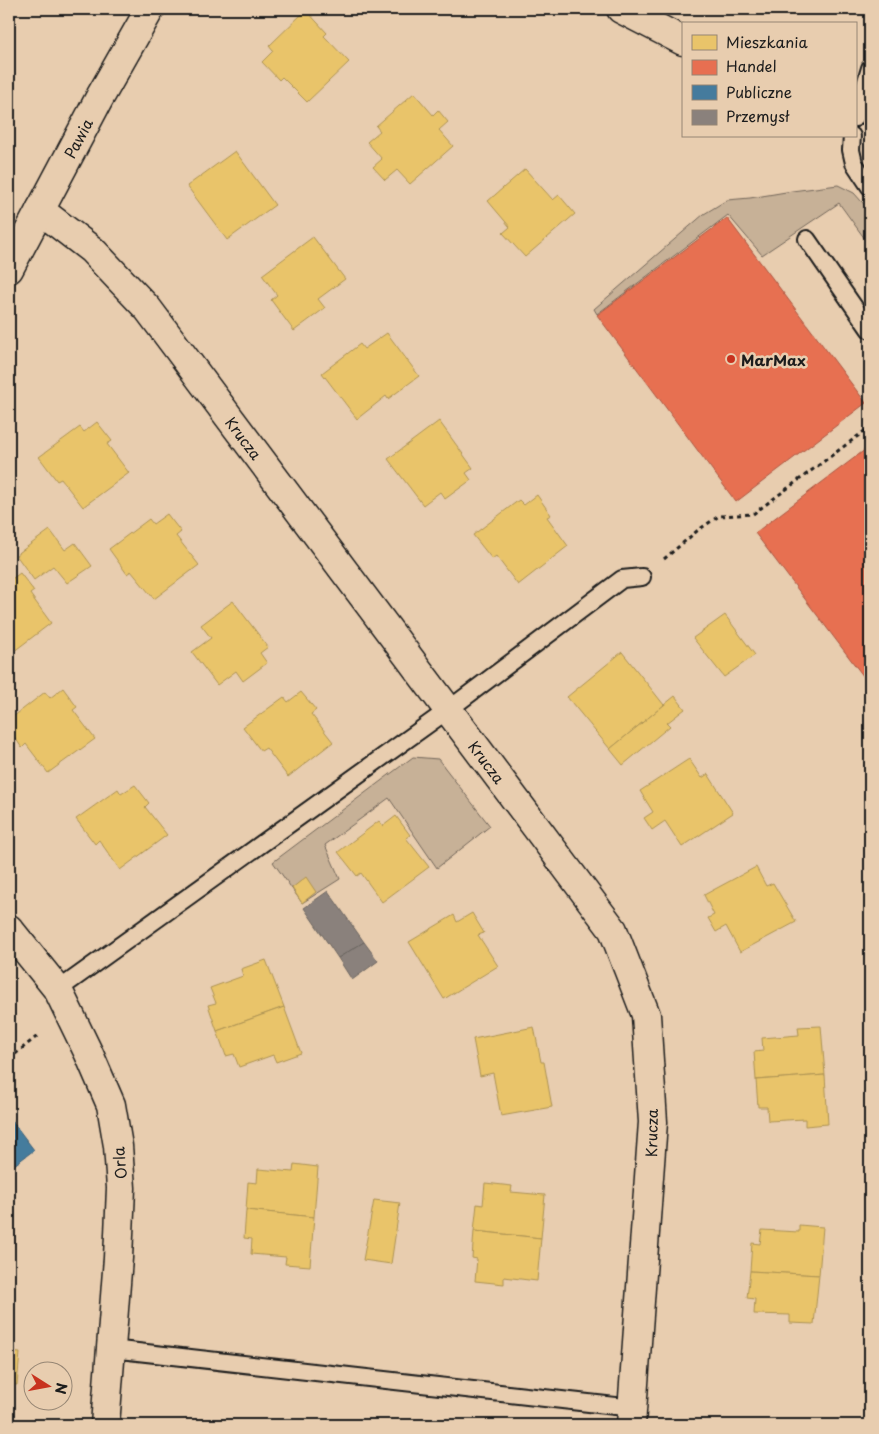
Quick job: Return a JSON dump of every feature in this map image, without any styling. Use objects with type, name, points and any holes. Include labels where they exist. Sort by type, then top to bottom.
[{"type":"street","name":"Pawia","points":[[9,269],[100,97],[150,9]]},
{"type":"street","points":[[621,9],[682,40]]},
{"type":"street","name":"Krucza","points":[[40,210],[92,250],[148,309],[613,930],[646,1015],[654,1122],[632,1416]]},
{"type":"street","name":"Orla","points":[[9,929],[58,990],[111,1105],[118,1146],[120,1197],[118,1258],[105,1425]]},
{"type":"lane","points":[[860,105],[870,68]]},
{"type":"lane","points":[[852,138],[851,150],[854,163],[870,187]]},
{"type":"lane","points":[[807,239],[870,330]]},
{"type":"lane","points":[[58,990],[448,710],[622,579],[642,577]]},
{"type":"lane","points":[[111,1349],[632,1416]]},
{"type":"path","points":[[642,577],[697,531],[719,516],[753,514],[870,427]]},
{"type":"path","points":[[9,1059],[42,1032]]},
{"type":"shaded area","points":[[838,185],[854,193],[870,211],[870,246],[839,203],[762,255],[728,215],[597,314],[594,309],[704,214],[727,200]]},
{"type":"shaded area","points":[[413,757],[438,759],[490,826],[437,868],[389,798],[325,845],[340,879],[302,903],[273,862]]},
{"type":"building: Mieszkania","points":[[306,10],[327,33],[324,36],[349,62],[307,102],[282,77],[279,80],[262,62],[273,51],[269,46]]},
{"type":"building: Mieszkania","points":[[414,93],[433,115],[438,110],[448,122],[439,130],[453,146],[410,184],[397,170],[385,180],[373,167],[382,159],[367,142],[380,131],[376,126]]},
{"type":"building: Mieszkania","points":[[235,151],[275,205],[227,240],[187,186]]},
{"type":"building: Mieszkania","points":[[525,169],[553,200],[559,195],[575,214],[525,257],[503,233],[510,227],[488,201]]},
{"type":"building: Mieszkania","points":[[313,237],[345,279],[318,299],[325,308],[294,331],[271,300],[277,295],[262,275]]},
{"type":"building: Mieszkania","points":[[387,333],[419,376],[388,399],[386,396],[357,419],[322,373],[360,344],[364,349]]},
{"type":"building: Mieszkania","points":[[439,421],[473,468],[466,473],[471,480],[445,499],[440,492],[423,505],[388,459]]},
{"type":"building: Mieszkania","points":[[97,422],[112,441],[107,444],[129,473],[83,507],[61,479],[57,481],[39,457],[80,427],[84,432]]},
{"type":"building: Mieszkania","points":[[537,495],[551,515],[547,517],[568,546],[518,585],[496,556],[492,559],[473,535],[519,500],[524,505]]},
{"type":"building: Mieszkania","points":[[167,514],[181,532],[176,536],[199,565],[154,599],[131,571],[127,574],[109,549],[149,519],[153,524]]},
{"type":"building: Mieszkania","points":[[50,530],[65,550],[75,543],[92,566],[67,583],[53,566],[34,580],[16,555]]},
{"type":"building: Mieszkania","points":[[20,573],[34,591],[30,594],[51,623],[9,655],[9,581]]},
{"type":"building: Mieszkania","points":[[233,601],[268,647],[260,653],[267,663],[243,681],[236,671],[217,685],[192,652],[211,638],[201,625]]},
{"type":"building: Mieszkania","points":[[725,615],[755,655],[724,677],[693,638]]},
{"type":"building: Mieszkania","points":[[622,652],[664,705],[610,749],[567,697]]},
{"type":"building: Mieszkania","points":[[63,688],[77,707],[73,710],[95,739],[48,773],[26,744],[22,748],[9,729],[9,720],[45,692],[50,698]]},
{"type":"building: Mieszkania","points":[[301,692],[316,710],[311,714],[333,742],[288,777],[266,748],[261,751],[243,727],[284,697],[288,702]]},
{"type":"building: Mieszkania","points":[[675,696],[685,709],[667,723],[670,726],[623,765],[610,749]]},
{"type":"building: Mieszkania","points":[[689,759],[702,778],[708,774],[733,813],[682,847],[665,821],[652,830],[644,818],[653,812],[640,791]]},
{"type":"building: Mieszkania","points":[[135,785],[149,803],[145,807],[167,835],[120,870],[99,840],[95,844],[76,819],[118,789],[121,794]]},
{"type":"building: Mieszkania","points":[[396,816],[410,835],[406,838],[429,867],[382,902],[361,873],[357,876],[338,852],[379,821],[383,826]]},
{"type":"building: Mieszkania","points":[[756,867],[766,886],[773,883],[796,922],[740,952],[726,926],[716,932],[708,918],[714,915],[704,895]]},
{"type":"building: Mieszkania","points":[[306,877],[316,892],[302,903],[292,888]]},
{"type":"building: Mieszkania","points":[[472,913],[484,933],[478,935],[498,966],[444,999],[409,942],[454,915],[457,922]]},
{"type":"building: Mieszkania","points":[[266,960],[284,1007],[217,1031],[208,1005],[216,1003],[210,988],[243,976],[241,969]]},
{"type":"building: Mieszkania","points":[[284,1007],[301,1053],[276,1062],[273,1055],[239,1067],[234,1054],[226,1056],[217,1031]]},
{"type":"building: Mieszkania","points":[[821,1026],[825,1075],[756,1080],[754,1052],[763,1051],[762,1038],[799,1035],[798,1027]]},
{"type":"building: Mieszkania","points":[[534,1027],[541,1062],[544,1062],[552,1107],[501,1116],[493,1073],[480,1076],[473,1039]]},
{"type":"building: Mieszkania","points":[[825,1075],[828,1124],[805,1126],[805,1119],[768,1121],[767,1107],[758,1107],[756,1080]]},
{"type":"building: Mieszkania","points":[[294,1164],[318,1167],[314,1217],[246,1210],[248,1182],[257,1183],[258,1169],[293,1172]]},
{"type":"building: Mieszkania","points":[[485,1183],[512,1186],[511,1192],[545,1195],[541,1238],[474,1231],[477,1204],[483,1205]]},
{"type":"building: Mieszkania","points":[[374,1200],[400,1203],[391,1264],[363,1260]]},
{"type":"building: Mieszkania","points":[[246,1210],[314,1217],[310,1266],[285,1264],[286,1257],[251,1254],[252,1239],[244,1238]]},
{"type":"building: Mieszkania","points":[[799,1225],[823,1227],[819,1275],[750,1271],[752,1243],[760,1244],[762,1230],[799,1232]]},
{"type":"building: Mieszkania","points":[[474,1231],[541,1238],[537,1281],[504,1277],[504,1284],[475,1281],[477,1259],[472,1258]]},
{"type":"building: Mieszkania","points":[[750,1271],[819,1275],[814,1324],[790,1323],[790,1315],[754,1314],[755,1299],[747,1298]]},
{"type":"building: Mieszkania","points":[[9,1352],[20,1353],[17,1385],[9,1384]]},
{"type":"building: Mieszkania","points":[[9,1388],[11,1388],[10,1404],[9,1404]]},
{"type":"building: Handel","name":"MarMax","points":[[727,218],[866,403],[736,502],[597,315]]},
{"type":"building: Handel","points":[[870,446],[870,685],[755,533]]},
{"type":"building: Publiczne","points":[[9,1117],[34,1150],[9,1169]]},
{"type":"building: Przemysł","points":[[328,891],[364,942],[338,958],[304,908]]},
{"type":"building: Przemysł","points":[[364,942],[378,961],[352,980],[338,958]]},
{"type":"place","name":"MarMax","points":[[731,359]]}]
